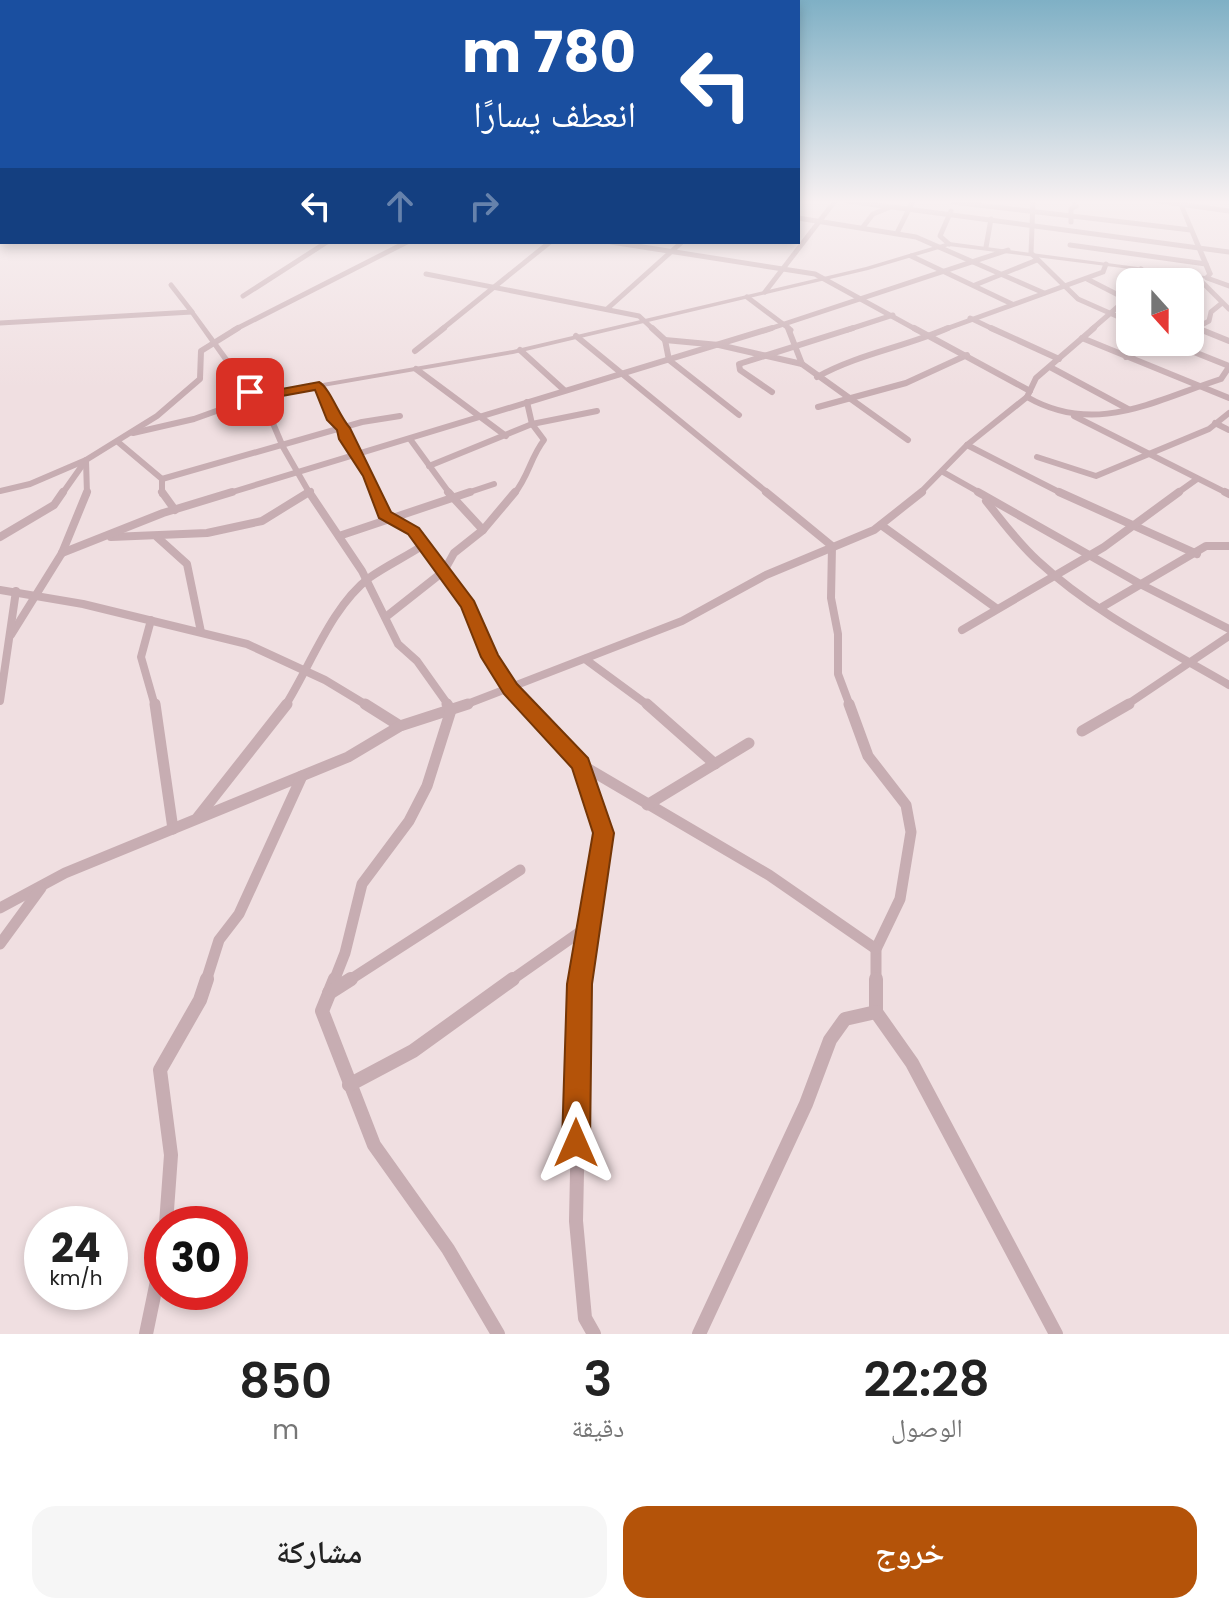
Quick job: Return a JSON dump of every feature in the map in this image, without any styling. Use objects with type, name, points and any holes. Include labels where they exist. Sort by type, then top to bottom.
[{"type":"street","points":[[243,296],[294,263]]},
{"type":"street","points":[[0,489],[30,484],[86,460],[133,433],[200,379],[201,351],[212,341],[365,263]]},
{"type":"street","points":[[415,351],[524,263]]},
{"type":"street","points":[[607,309],[660,263]]},
{"type":"street","points":[[746,263],[825,278],[967,355],[1028,394],[1229,494]]},
{"type":"street","points":[[765,292],[787,263]]},
{"type":"street","points":[[133,433],[194,419],[261,395],[520,350],[883,263]]},
{"type":"street","points":[[926,263],[1012,304]]},
{"type":"street","points":[[62,553],[175,510],[719,345],[969,263]]},
{"type":"street","points":[[976,263],[1044,293]]},
{"type":"street","points":[[975,285],[1023,263]]},
{"type":"street","points":[[1041,263],[1078,299],[1116,314]]},
{"type":"street","points":[[1100,263],[1135,268]]},
{"type":"street","points":[[1201,263],[1206,264],[1210,274],[1207,278]]},
{"type":"street","points":[[817,377],[844,362],[931,335],[970,318],[1087,279],[1103,272],[1106,264]]},
{"type":"street","points":[[426,274],[607,309],[648,321],[665,340],[669,360],[739,415]]},
{"type":"street","points":[[1204,278],[1229,286]]},
{"type":"street","points":[[1087,279],[1116,294]]},
{"type":"street","points":[[1204,284],[1229,309]]},
{"type":"street","points":[[171,285],[250,392],[261,395]]},
{"type":"street","points":[[747,297],[791,330],[802,364],[908,440]]},
{"type":"street","points":[[1204,323],[1222,303]]},
{"type":"street","points":[[0,908],[43,885],[348,757],[400,726],[510,689],[682,621],[766,575],[881,525],[943,472],[967,445],[1028,394],[1036,378],[1116,309]]},
{"type":"street","points":[[0,323],[192,312]]},
{"type":"street","points":[[772,392],[740,370],[739,364],[893,315]]},
{"type":"street","points":[[970,318],[1059,359]]},
{"type":"street","points":[[1204,332],[1229,341]]},
{"type":"street","points":[[576,336],[832,546]]},
{"type":"street","points":[[1082,338],[1229,398]]},
{"type":"street","points":[[665,340],[719,345],[802,364]]},
{"type":"street","points":[[520,350],[564,390]]},
{"type":"street","points":[[818,407],[906,383],[967,355]]},
{"type":"street","points":[[1074,416],[1128,409],[1221,379],[1229,368],[1201,356]]},
{"type":"street","points":[[1050,367],[1128,409]]},
{"type":"street","points":[[416,369],[506,436]]},
{"type":"street","points":[[319,385],[334,420],[344,428],[346,439],[358,454],[385,515],[414,531],[468,605],[490,657],[510,689],[580,764],[647,805],[701,832],[854,930],[876,949]]},
{"type":"street","points":[[261,395],[283,447],[327,523],[367,580],[398,644],[417,661],[451,710]]},
{"type":"street","points":[[387,616],[444,571],[454,553],[483,530],[533,467],[533,454],[544,440],[532,424],[527,402]]},
{"type":"street","points":[[429,466],[532,424],[571,419],[597,411]]},
{"type":"street","points":[[1037,457],[1096,476],[1215,423],[1229,413]]},
{"type":"street","points":[[118,442],[147,470],[162,479],[344,428],[400,416]]},
{"type":"street","points":[[1215,423],[1229,430]]},
{"type":"street","points":[[410,439],[454,498],[483,530]]},
{"type":"street","points":[[967,445],[1197,554]]},
{"type":"street","points":[[0,537],[54,505],[86,460]]},
{"type":"street","points":[[11,635],[62,553],[87,497],[86,460]]},
{"type":"street","points":[[943,472],[1142,585],[1229,629]]},
{"type":"street","points":[[162,479],[162,495],[175,510]]},
{"type":"street","points":[[962,630],[1092,554],[1197,479]]},
{"type":"street","points":[[339,536],[494,484]]},
{"type":"street","points":[[107,537],[207,533],[262,521],[311,491]]},
{"type":"street","points":[[981,495],[1017,541],[1055,574],[1120,622],[1229,685]]},
{"type":"street","points":[[881,525],[996,608]]},
{"type":"street","points":[[157,537],[187,564],[201,632]]},
{"type":"street","points":[[196,820],[275,723],[307,672],[323,635],[367,580],[422,546]]},
{"type":"street","points":[[832,546],[831,598],[838,634],[838,674],[868,756],[906,805],[911,832],[900,899],[876,949],[876,1012],[912,1063],[1056,1334]]},
{"type":"street","points":[[1102,607],[1206,546],[1229,546]]},
{"type":"street","points":[[0,590],[151,620],[247,644],[307,672],[400,726]]},
{"type":"street","points":[[0,701],[16,591]]},
{"type":"street","points":[[151,620],[141,657],[155,704],[173,829]]},
{"type":"street","points":[[1082,731],[1131,703],[1229,636]]},
{"type":"street","points":[[585,659],[665,718],[715,764]]},
{"type":"street","points":[[451,710],[427,786],[409,821],[362,884],[345,953],[322,1011],[374,1145],[448,1249],[498,1334]]},
{"type":"street","points":[[647,805],[749,743]]},
{"type":"street","points":[[580,764],[604,833],[580,984],[576,1221],[585,1318],[594,1334]]},
{"type":"street","points":[[167,1206],[171,1155],[160,1070],[200,1000],[219,940],[239,914],[302,776]]},
{"type":"street","points":[[329,993],[520,870]]},
{"type":"street","points":[[0,944],[43,885]]},
{"type":"street","points":[[349,1085],[402,1059],[590,925]]},
{"type":"street","points":[[699,1334],[806,1104],[830,1040],[845,1019],[876,1012]]},
{"type":"street","points":[[146,1334],[151,1310]]},
{"type":"route","points":[[250,392],[271,394],[319,385],[334,420],[344,428],[346,439],[370,476],[385,515],[403,522],[414,531],[468,605],[490,657],[510,689],[580,764],[604,833],[580,984],[576,1143]]}]
